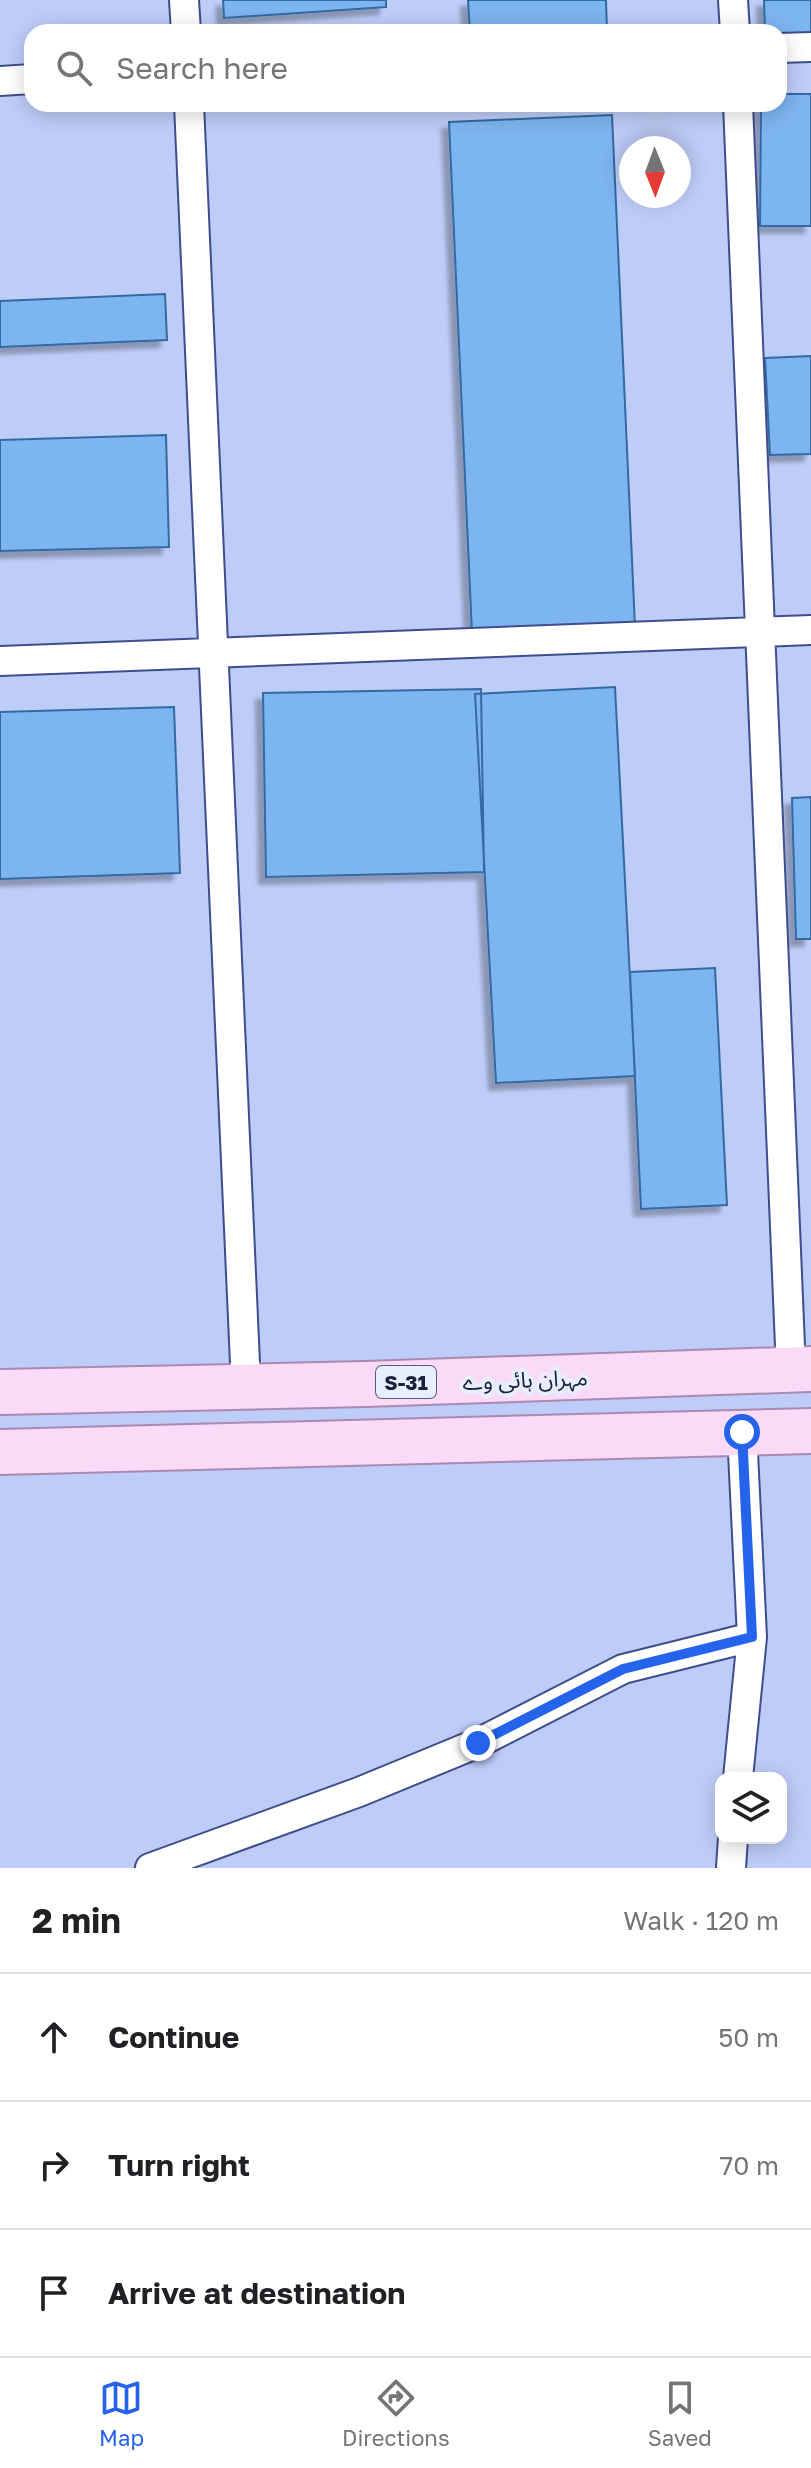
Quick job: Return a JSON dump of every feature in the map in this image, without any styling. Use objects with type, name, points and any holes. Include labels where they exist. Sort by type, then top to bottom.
[{"type":"main road","name":"مہران ہائی وے","points":[[0,1392],[801,1369]]},
{"type":"main road","points":[[0,1452],[811,1431]]},
{"type":"street","points":[[184,0],[186,24]]},
{"type":"street","points":[[733,0],[734,24]]},
{"type":"street","points":[[787,48],[811,47]]},
{"type":"street","points":[[0,81],[24,80]]},
{"type":"street","points":[[189,112],[246,1386]]},
{"type":"street","points":[[738,112],[760,632],[801,1369]]},
{"type":"street","points":[[0,661],[811,630]]},
{"type":"street","points":[[739,1772],[752,1637],[742,1432]]},
{"type":"street","points":[[150,1868],[359,1792],[478,1743],[623,1669],[752,1637]]},
{"type":"street","points":[[731,1868],[733,1844]]},
{"type":"building","points":[[223,0],[386,0],[386,7],[224,18]]},
{"type":"building","points":[[468,0],[606,0],[607,24],[470,24]]},
{"type":"building","points":[[764,0],[811,0],[811,50],[787,51],[787,24],[765,24]]},
{"type":"building","points":[[787,94],[811,94],[811,226],[760,226],[761,112],[787,112]]},
{"type":"building","points":[[612,115],[635,627],[472,634],[449,122]]},
{"type":"building","points":[[165,294],[167,340],[0,347],[0,301]]},
{"type":"building","points":[[811,356],[811,454],[770,455],[765,358]]},
{"type":"building","points":[[166,435],[169,547],[0,551],[0,440]]},
{"type":"building","points":[[615,687],[635,1076],[496,1083],[475,694]]},
{"type":"building","points":[[481,689],[484,872],[266,877],[263,693]]},
{"type":"building","points":[[174,707],[180,873],[0,879],[0,712]]},
{"type":"building","points":[[811,797],[811,939],[796,939],[792,798]]},
{"type":"building","points":[[715,968],[727,1205],[641,1209],[630,972]]},
{"type":"route","points":[[478,1743],[623,1669],[752,1637],[742,1432]]}]
